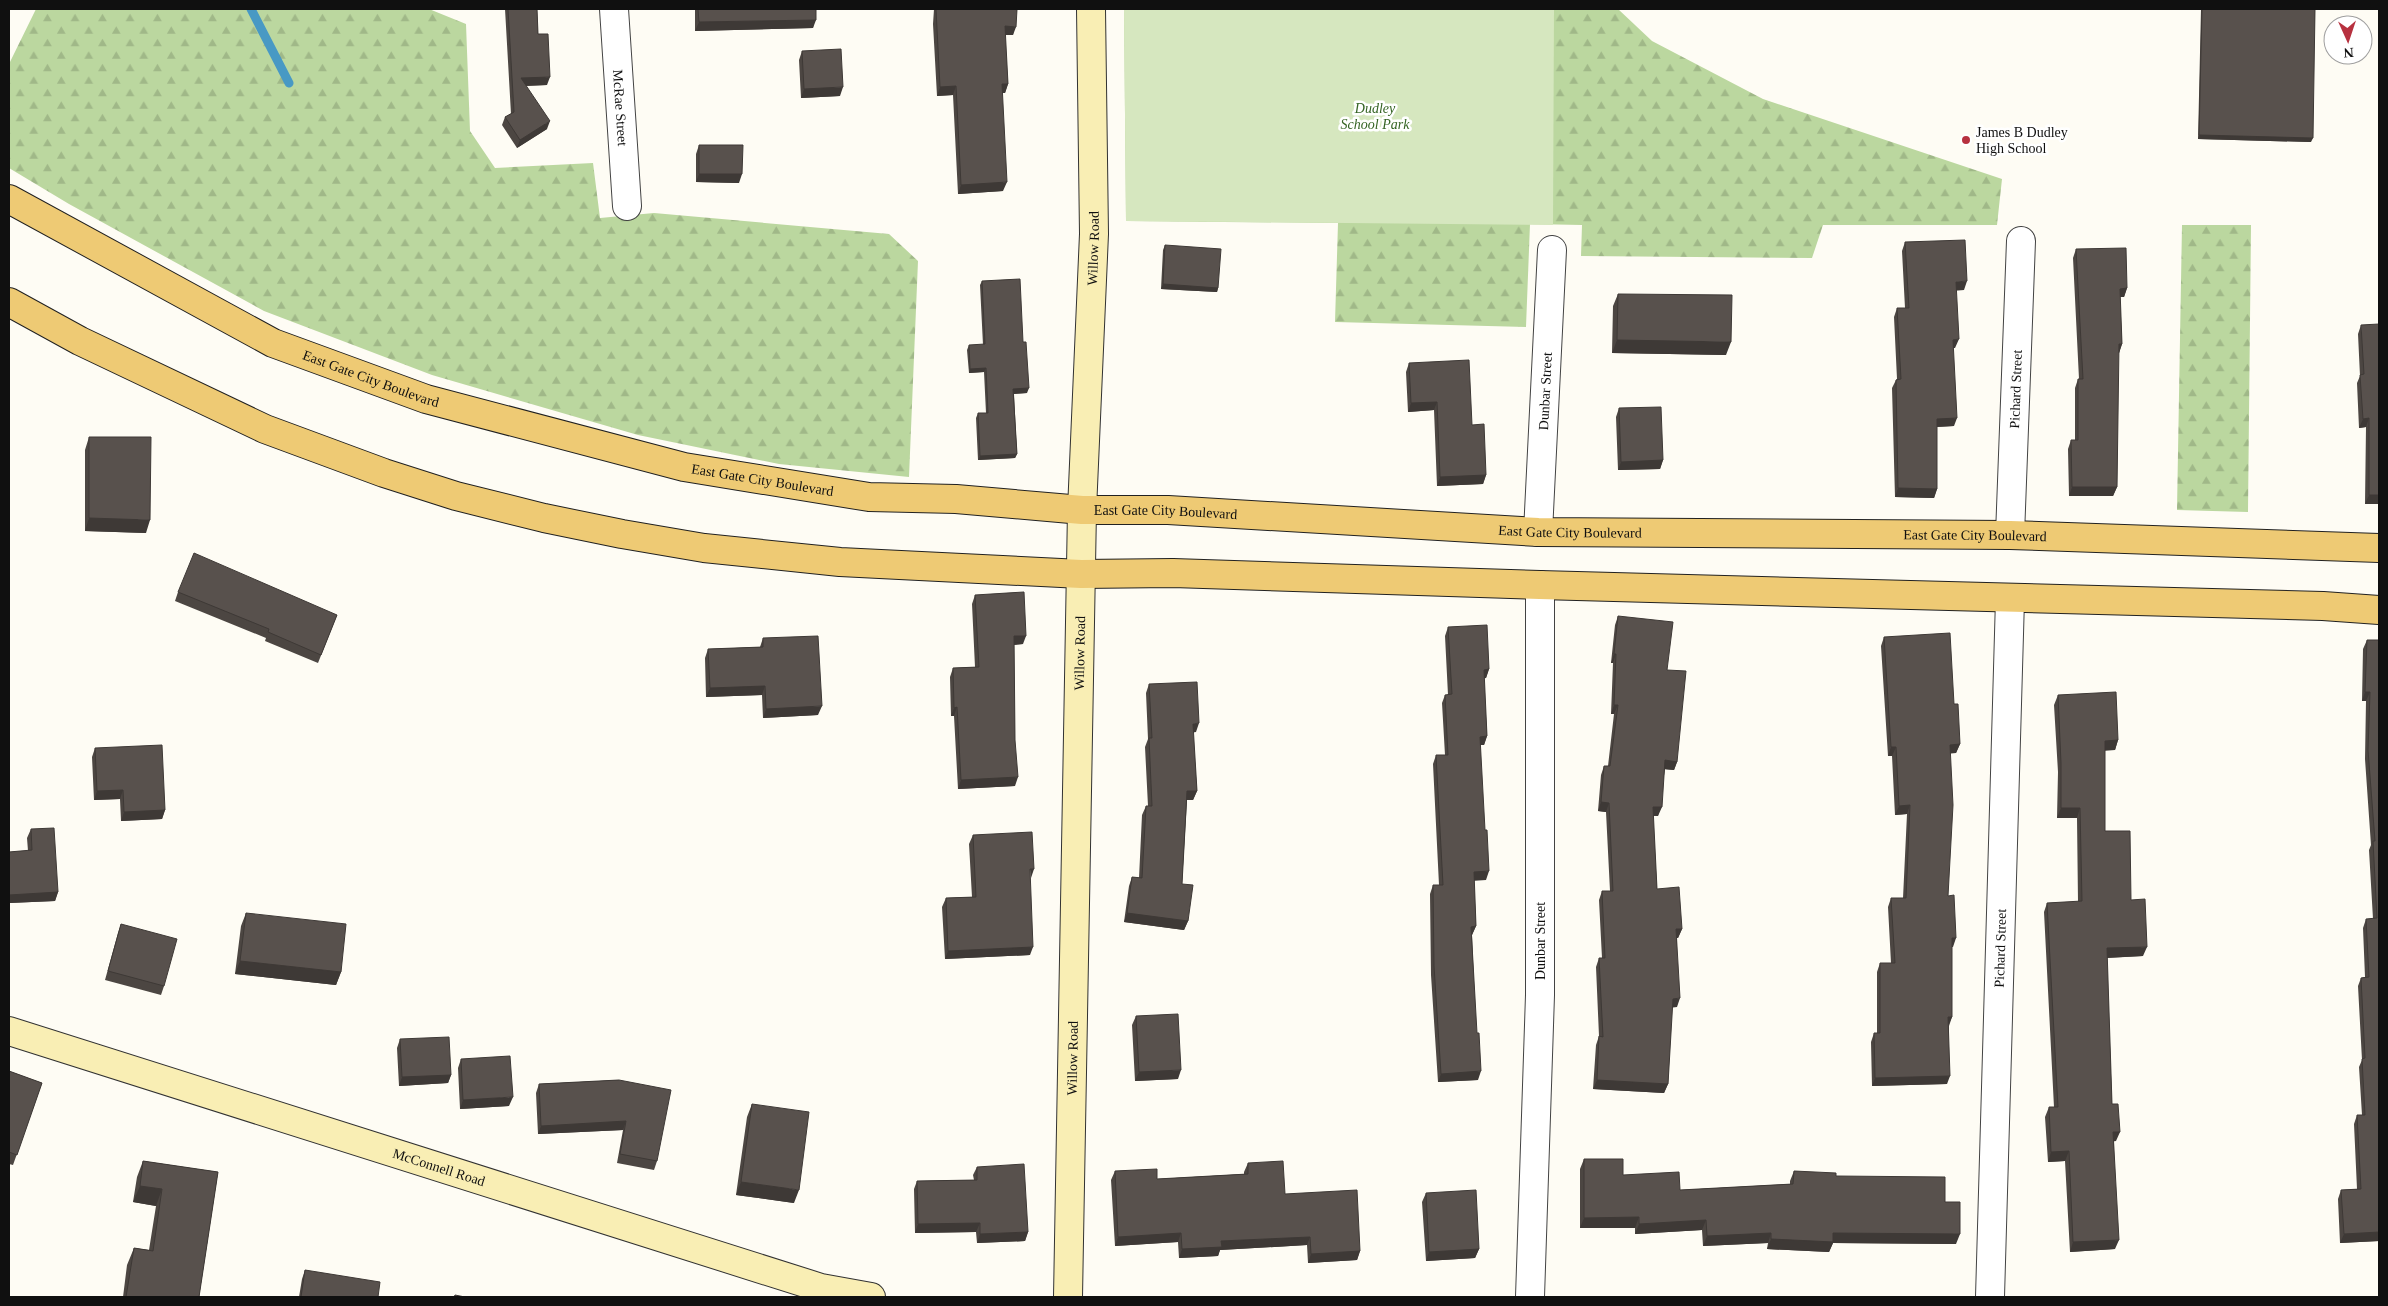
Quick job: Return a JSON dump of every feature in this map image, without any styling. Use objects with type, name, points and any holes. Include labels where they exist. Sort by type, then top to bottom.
[{"type":"main road","name":"East Gate City Boulevard","points":[[9,199],[273,343],[426,400],[684,467],[869,497],[956,499],[1082,510],[1168,510],[1538,532],[2010,535],[2379,548]]},
{"type":"main road","points":[[9,302],[80,340],[265,429],[384,473],[456,496],[602,530],[704,548],[840,562],[1081,574],[1173,573],[2010,599],[2323,606],[2379,610]]},
{"type":"street","name":"McRae Street","points":[[614,9],[626,206]]},
{"type":"street","name":"Willow Road","points":[[1068,1297],[1082,510],[1094,234],[1091,9]]},
{"type":"street","name":"Pichard Street","points":[[2010,535],[2021,241]]},
{"type":"street","name":"Dunbar Street","points":[[1538,532],[1552,250]]},
{"type":"street","name":"Dunbar Street","points":[[1530,1297],[1540,995],[1540,585]]},
{"type":"street","name":"Pichard Street","points":[[1990,1297],[2010,599]]},
{"type":"street","name":"McConnell Road","points":[[9,1031],[821,1288],[871,1297]]},
{"type":"green space","points":[[36,9],[429,9],[466,24],[470,131],[495,168],[593,163],[600,218],[654,213],[889,234],[918,261],[909,477],[779,464],[638,435],[432,375],[264,311],[69,204],[9,168],[9,64]]},
{"type":"green space","points":[[1124,9],[1618,9],[1652,41],[1763,99],[2002,179],[1997,225],[1823,225],[1812,258],[1581,256],[1582,225],[1530,224],[1526,327],[1335,322],[1338,223],[1126,221]]},
{"type":"green space","name":"Dudley School Park","points":[[1124,9],[1554,9],[1553,225],[1126,221]]},
{"type":"green space","points":[[2182,225],[2251,225],[2248,512],[2177,510]]},
{"type":"building","points":[[508,9],[537,9],[538,34],[548,34],[550,77],[521,78],[550,121],[520,140],[505,117],[514,112]]},
{"type":"building","points":[[698,9],[816,9],[816,20],[699,22]]},
{"type":"building","points":[[936,9],[1017,9],[1016,27],[1005,26],[1008,84],[1002,84],[1007,182],[961,185],[956,86],[940,87]]},
{"type":"building","points":[[2202,9],[2315,9],[2313,138],[2199,135]]},
{"type":"building","points":[[841,49],[843,87],[804,89],[802,51]]},
{"type":"building","points":[[699,145],[743,145],[742,174],[699,174]]},
{"type":"building","points":[[1965,240],[1967,281],[1956,282],[1959,339],[1953,340],[1957,418],[1937,419],[1937,489],[1898,488],[1896,380],[1901,379],[1897,308],[1909,308],[1905,242]]},
{"type":"building","points":[[1165,245],[1221,249],[1218,288],[1163,284]]},
{"type":"building","points":[[2126,248],[2127,288],[2120,289],[2122,344],[2119,344],[2117,487],[2072,487],[2071,440],[2078,440],[2078,379],[2083,379],[2076,249]]},
{"type":"building","points":[[1020,279],[1023,342],[1026,342],[1029,388],[1013,389],[1017,454],[980,456],[978,413],[988,413],[986,368],[970,369],[969,345],[985,344],[982,281]]},
{"type":"building","points":[[1618,294],[1732,295],[1731,342],[1617,340]]},
{"type":"building","points":[[2379,324],[2379,495],[2369,495],[2369,418],[2363,419],[2360,375],[2364,374],[2361,325]]},
{"type":"building","points":[[1469,360],[1472,425],[1484,424],[1486,475],[1440,477],[1437,402],[1411,403],[1409,363]]},
{"type":"building","points":[[1661,407],[1663,460],[1621,462],[1619,408]]},
{"type":"building","points":[[89,437],[151,437],[150,520],[89,518]]},
{"type":"building","points":[[194,553],[337,615],[321,655],[268,632],[269,629],[178,592]]},
{"type":"building","points":[[1024,592],[1026,636],[1014,636],[1015,740],[1018,777],[961,780],[957,707],[954,708],[953,668],[979,667],[975,595]]},
{"type":"building","points":[[1618,616],[1673,622],[1667,670],[1686,671],[1677,762],[1665,760],[1662,807],[1653,807],[1657,889],[1679,887],[1682,929],[1676,929],[1680,998],[1673,999],[1668,1084],[1597,1080],[1599,1036],[1603,1037],[1599,958],[1605,958],[1602,891],[1613,891],[1609,803],[1601,802],[1604,766],[1610,766],[1618,705],[1614,705],[1616,654],[1614,654]]},
{"type":"building","points":[[1487,625],[1489,669],[1484,670],[1487,736],[1480,737],[1489,871],[1474,872],[1476,926],[1471,927],[1481,1071],[1441,1074],[1434,966],[1433,885],[1443,885],[1436,755],[1448,755],[1445,695],[1452,694],[1448,627]]},
{"type":"building","points":[[1950,633],[1954,704],[1958,704],[1960,744],[1950,745],[1953,805],[1948,896],[1954,895],[1956,938],[1952,938],[1952,1017],[1948,1017],[1950,1076],[1875,1078],[1874,1033],[1880,1033],[1880,963],[1895,963],[1891,898],[1906,898],[1910,805],[1899,806],[1896,747],[1891,747],[1884,637]]},
{"type":"building","points":[[818,636],[822,706],[766,709],[765,686],[710,688],[708,649],[763,647],[763,638]]},
{"type":"building","points":[[2367,640],[2379,640],[2379,1232],[2344,1234],[2341,1190],[2361,1189],[2357,1115],[2365,1115],[2362,1059],[2365,1058],[2361,978],[2369,977],[2366,919],[2377,918],[2373,841],[2375,841],[2368,750],[2370,692],[2365,692]]},
{"type":"building","points":[[1197,682],[1199,723],[1193,724],[1197,791],[1187,791],[1182,884],[1193,885],[1188,921],[1127,913],[1132,877],[1142,878],[1146,806],[1152,806],[1149,738],[1152,738],[1149,684]]},
{"type":"building","points":[[2116,692],[2118,740],[2105,741],[2105,831],[2130,831],[2131,900],[2145,899],[2147,947],[2107,948],[2112,1104],[2118,1104],[2120,1132],[2113,1132],[2119,1240],[2073,1242],[2069,1151],[2051,1152],[2049,1107],[2058,1107],[2047,903],[2082,901],[2080,808],[2061,808],[2058,695]]},
{"type":"building","points":[[162,745],[165,810],[124,812],[123,790],[97,791],[95,748]]},
{"type":"building","points":[[54,828],[58,892],[9,895],[9,852],[32,850],[31,829]]},
{"type":"building","points":[[1032,832],[1034,869],[1030,869],[1033,947],[948,951],[946,898],[976,897],[973,835]]},
{"type":"building","points":[[246,913],[346,924],[341,972],[240,961]]},
{"type":"building","points":[[121,924],[177,939],[164,986],[108,971]]},
{"type":"building","points":[[1178,1014],[1181,1070],[1139,1072],[1136,1016]]},
{"type":"building","points":[[449,1037],[451,1075],[402,1077],[400,1039]]},
{"type":"building","points":[[510,1056],[513,1097],[463,1100],[461,1059]]},
{"type":"building","points":[[9,1071],[42,1083],[17,1155],[9,1152]]},
{"type":"building","points":[[619,1080],[671,1090],[657,1161],[620,1154],[626,1121],[541,1126],[539,1084]]},
{"type":"building","points":[[752,1104],[809,1112],[799,1190],[741,1182]]},
{"type":"building","points":[[1584,1159],[1623,1159],[1623,1175],[1679,1172],[1680,1190],[1793,1184],[1794,1171],[1836,1173],[1836,1176],[1945,1177],[1945,1202],[1960,1202],[1960,1234],[1833,1233],[1833,1242],[1771,1239],[1771,1233],[1707,1236],[1706,1220],[1639,1224],[1639,1217],[1584,1218]]},
{"type":"building","points":[[143,1161],[218,1172],[199,1297],[126,1297],[134,1248],[153,1251],[162,1189],[140,1186]]},
{"type":"building","points":[[1283,1161],[1285,1194],[1357,1190],[1360,1251],[1311,1254],[1310,1237],[1221,1241],[1222,1247],[1182,1249],[1181,1233],[1118,1237],[1115,1171],[1157,1169],[1157,1179],[1248,1174],[1248,1163]]},
{"type":"building","points":[[1024,1164],[1028,1232],[980,1234],[980,1223],[918,1224],[917,1181],[977,1180],[977,1167]]},
{"type":"building","points":[[1476,1190],[1479,1249],[1429,1252],[1426,1193]]},
{"type":"building","points":[[305,1270],[380,1282],[378,1297],[301,1297]]},
{"type":"waterway","points":[[251,9],[289,83]]},
{"type":"place","name":"James B Dudley High School","points":[[1966,140]]}]
